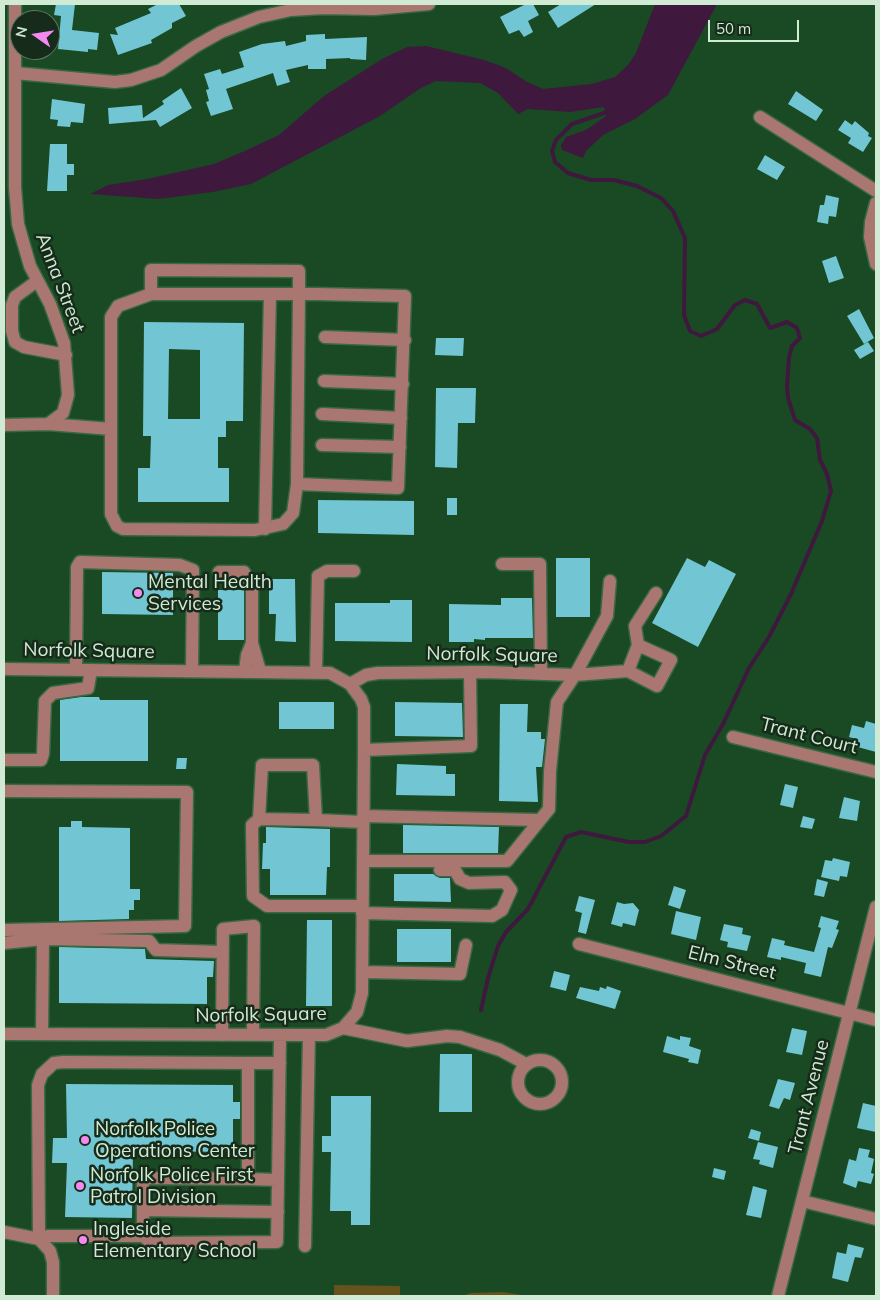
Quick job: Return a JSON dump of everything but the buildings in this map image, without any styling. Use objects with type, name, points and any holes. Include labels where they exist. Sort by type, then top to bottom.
[{"type":"street","name":"Anna Street","points":[[15,4],[15,187],[18,224],[22,245],[57,320],[66,355],[67,404],[56,419],[48,424]]},
{"type":"street","points":[[15,73],[114,82],[132,80],[160,70],[204,41],[259,17],[307,9],[374,9],[429,4]]},
{"type":"street","points":[[760,117],[876,191]]},
{"type":"street","points":[[876,203],[871,222],[870,237],[876,264]]},
{"type":"street","points":[[152,294],[151,270],[299,271],[299,294],[297,484],[293,513],[288,520],[275,528],[123,529],[117,526],[111,514],[111,317],[118,306],[152,294],[299,294],[405,296],[398,488],[297,484]]},
{"type":"street","points":[[38,281],[15,297],[12,305],[12,331],[15,342],[24,347],[66,355]]},
{"type":"street","points":[[265,529],[270,294]]},
{"type":"street","points":[[325,337],[404,340]]},
{"type":"street","points":[[324,381],[403,384]]},
{"type":"street","points":[[322,414],[401,418]]},
{"type":"street","points":[[4,425],[48,424],[111,429]]},
{"type":"street","points":[[322,445],[400,447]]},
{"type":"street","points":[[76,670],[77,567],[80,562],[180,565],[192,570],[192,671]]},
{"type":"street","points":[[502,564],[540,564],[541,674]]},
{"type":"street","points":[[316,672],[318,576],[327,571],[354,571]]},
{"type":"street","points":[[219,572],[244,572],[252,586],[252,643],[260,671]]},
{"type":"street","points":[[363,865],[506,861],[549,809],[550,771],[557,702],[575,675],[607,616],[610,581]]},
{"type":"street","points":[[638,646],[671,660],[657,686],[628,672],[638,646],[635,626],[656,593]]},
{"type":"street","points":[[245,671],[247,655],[252,643]]},
{"type":"street","name":"Norfolk Square","points":[[4,669],[330,673],[350,684],[364,707],[362,972],[360,1004],[352,1020],[343,1028],[326,1035],[4,1034]]},
{"type":"street","points":[[4,760],[41,760],[43,754],[45,701],[53,693],[88,688],[91,670]]},
{"type":"street","points":[[364,750],[471,746],[470,672]]},
{"type":"street","name":"Norfolk Square","points":[[350,684],[366,675],[378,673],[470,672],[575,675],[628,672]]},
{"type":"street","name":"Trant Court","points":[[733,737],[876,772]]},
{"type":"street","points":[[259,819],[262,765],[313,765],[316,820]]},
{"type":"street","points":[[4,791],[187,792],[185,926],[4,930]]},
{"type":"street","points":[[363,865],[455,870],[460,879],[469,883],[505,882],[511,890],[502,910],[492,916],[267,906],[253,896],[252,825],[259,819],[539,820]]},
{"type":"street","name":"Trant Avenue","points":[[778,1296],[876,907]]},
{"type":"street","points":[[222,1035],[221,952],[223,929],[254,926],[253,1035]]},
{"type":"street","points":[[4,943],[43,939],[149,941],[156,950],[221,952]]},
{"type":"street","points":[[42,1034],[43,939]]},
{"type":"street","name":"Elm Street","points":[[579,944],[876,1020]]},
{"type":"street","points":[[362,972],[460,974],[466,945]]},
{"type":"street","points":[[343,1028],[408,1041],[460,1036],[500,1050],[526,1064]]},
{"type":"street","points":[[4,1232],[40,1238],[48,1236],[143,1236],[151,1242],[277,1242],[280,1035]]},
{"type":"street","points":[[305,1246],[309,1035]]},
{"type":"street","points":[[53,1296],[53,1262],[50,1251],[40,1238],[38,1085],[47,1067],[62,1062],[280,1063]]},
{"type":"street","points":[[248,1063],[248,1179]]},
{"type":"street","points":[[143,1236],[143,1178],[278,1180]]},
{"type":"street","points":[[802,1201],[876,1219]]},
{"type":"street","points":[[143,1210],[278,1212]]},
{"type":"shaded area","points":[[655,4],[717,4],[668,95],[635,119],[603,135],[586,151],[583,158],[562,150],[561,145],[566,137],[586,130],[606,116],[604,107],[570,112],[528,109],[518,114],[498,93],[480,83],[436,81],[421,88],[380,116],[251,184],[213,192],[158,199],[90,194],[108,185],[147,179],[214,164],[247,150],[279,135],[324,96],[382,59],[407,47],[426,46],[484,60],[506,68],[527,82],[543,89],[592,84],[615,77],[628,65],[636,53]]},
{"type":"shaded area","points":[[334,1285],[400,1286],[400,1296],[334,1296]]},
{"type":"shaded area","points":[[503,1292],[528,1296],[461,1296],[471,1293]]},
{"type":"waterway","points":[[481,1010],[498,946],[506,932],[528,909],[566,837],[581,832],[629,842],[645,842],[661,836],[686,816],[705,755],[723,724],[749,668],[769,637],[791,594],[822,521],[831,491],[827,474],[820,460],[817,438],[810,429],[795,420],[788,398],[789,357],[792,346],[800,338],[797,328],[787,322],[770,328],[757,304],[745,300],[735,305],[717,329],[701,336],[690,331],[684,315],[685,238],[673,211],[661,198],[637,186],[614,180],[591,180],[568,173],[555,162],[552,151],[556,140],[572,124],[610,111]]},
{"type":"place","name":"Mental Health Services","points":[[138,593]]},
{"type":"place","name":"Norfolk Police Operations Center","points":[[85,1140]]},
{"type":"place","name":"Norfolk Police First Patrol Division","points":[[80,1186]]},
{"type":"place","name":"Ingleside Elementary School","points":[[83,1240]]}]
